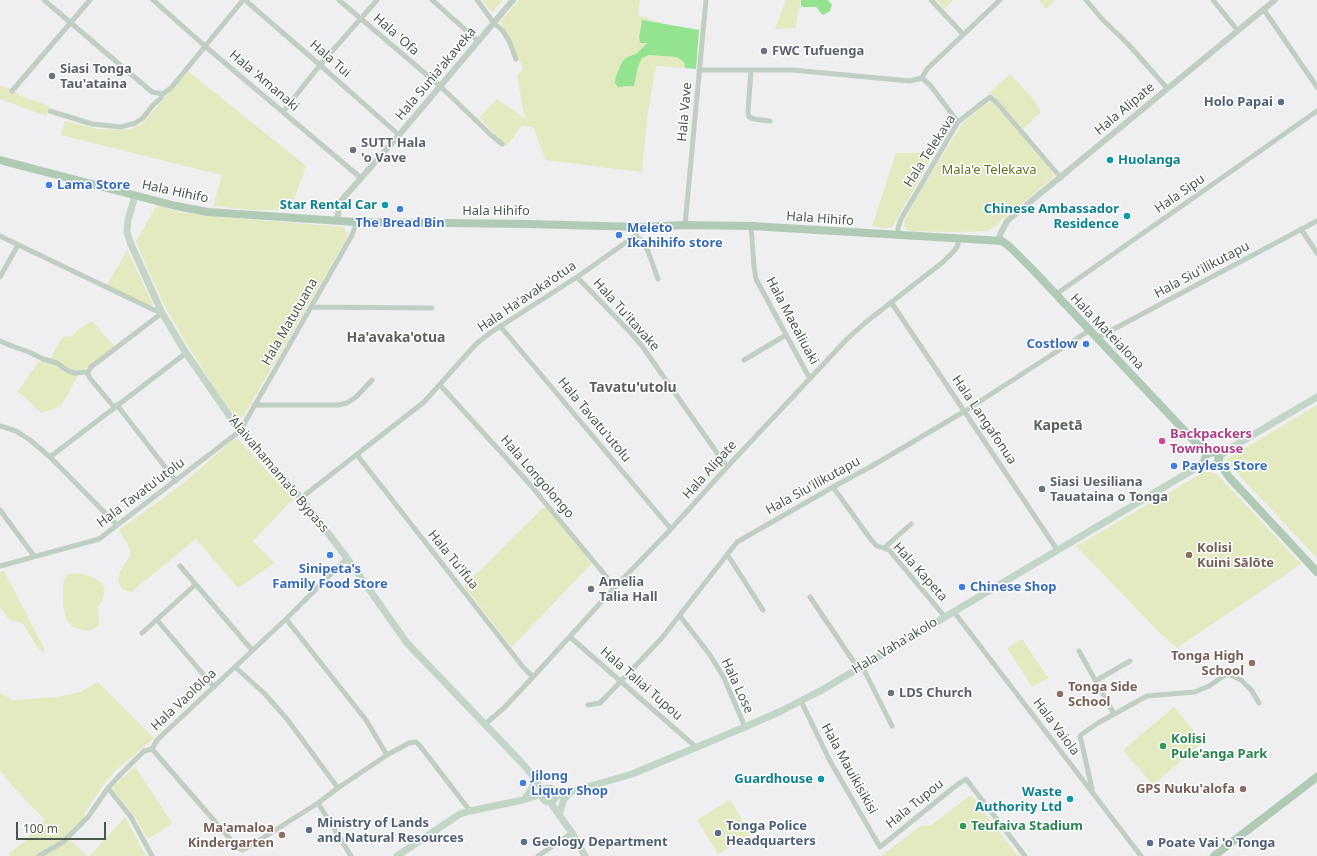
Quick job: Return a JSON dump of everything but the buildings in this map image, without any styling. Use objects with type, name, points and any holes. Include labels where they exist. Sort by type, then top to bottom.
[{"type":"main road","name":"Hala Hihifo","points":[[0,160],[135,196],[208,212],[356,222],[640,227],[685,225],[751,226],[958,240],[997,241]]},
{"type":"main road","name":"'Alaivahamama'o Bypass","points":[[135,196],[128,220],[127,232],[135,254],[162,313],[186,353],[240,431],[301,498],[347,558],[407,644],[485,724],[549,795],[585,856]]},
{"type":"main road","name":"Hala Mateialona","points":[[997,241],[1002,241],[1010,247],[1212,459],[1317,572]]},
{"type":"main road","name":"Hala Vaha'akolo","points":[[397,856],[460,814],[524,799],[575,791],[632,774],[697,748],[801,701],[1058,551],[1124,510],[1317,397]]},
{"type":"main road","points":[[1214,856],[1317,777]]},
{"type":"main road","points":[[524,799],[532,788],[534,778]]},
{"type":"main road","points":[[561,815],[564,799],[575,791]]},
{"type":"street","points":[[44,0],[152,92],[163,94]]},
{"type":"street","points":[[12,90],[90,0]]},
{"type":"street","name":"Hala 'Amanaki","points":[[153,0],[206,47],[361,178]]},
{"type":"street","points":[[50,111],[92,124],[121,126],[135,123],[143,118],[152,106],[162,98],[163,94],[171,88],[244,0]]},
{"type":"street","name":"Hala Tui","points":[[244,0],[320,65],[399,136]]},
{"type":"street","name":"Hala 'Ofa","points":[[339,0],[440,86],[490,136],[502,144]]},
{"type":"street","points":[[283,112],[320,65],[362,19],[377,0]]},
{"type":"street","points":[[432,0],[478,41]]},
{"type":"street","points":[[477,0],[494,23],[503,31],[510,43],[516,59]]},
{"type":"street","name":"Hala Sunia'akaveka","points":[[337,221],[340,202],[399,136],[513,0]]},
{"type":"street","name":"Hala Vave","points":[[685,225],[706,0]]},
{"type":"street","points":[[930,0],[963,34]]},
{"type":"street","points":[[700,70],[792,70],[910,81],[922,78],[927,69],[1000,0]]},
{"type":"street","points":[[1086,0],[1167,88]]},
{"type":"street","points":[[1213,0],[1238,31]]},
{"type":"street","name":"Hala Alipate","points":[[997,241],[1007,221],[1061,178],[1167,88],[1264,10],[1268,3],[1275,0]]},
{"type":"street","points":[[1264,10],[1317,87]]},
{"type":"street","points":[[751,70],[748,112],[749,117],[770,121]]},
{"type":"street","points":[[922,78],[930,85],[958,122]]},
{"type":"street","name":"Hala Telekava","points":[[899,236],[898,228],[901,218],[958,122],[990,97],[1061,178]]},
{"type":"street","name":"Hala Sipu","points":[[1056,295],[1317,111]]},
{"type":"street","name":"Hala Siu'ilikutapu","points":[[1097,338],[1317,221]]},
{"type":"street","name":"Hala Matutuana","points":[[240,431],[351,237],[356,222]]},
{"type":"street","name":"Hala Maealiuaki","points":[[751,226],[756,279],[810,379]]},
{"type":"street","name":"Hala Ha'avaka'otua","points":[[301,498],[424,402],[476,344],[500,326],[577,277],[635,236],[640,227]]},
{"type":"street","points":[[1301,229],[1317,253]]},
{"type":"street","points":[[0,236],[162,313]]},
{"type":"street","points":[[635,236],[641,240],[648,251],[658,279]]},
{"type":"street","name":"Hala Alipate","points":[[485,724],[504,708],[847,339],[866,322],[943,262],[954,251],[958,245],[958,240]]},
{"type":"street","points":[[0,278],[18,245]]},
{"type":"street","name":"Hala Tu'itavake","points":[[577,277],[642,346],[727,467]]},
{"type":"street","name":"Hala Langafonua","points":[[891,302],[1058,551]]},
{"type":"street","points":[[311,307],[432,308]]},
{"type":"street","points":[[162,313],[90,367],[88,372],[89,377],[115,406],[176,481]]},
{"type":"street","name":"Hala Tavatu'utolu","points":[[500,326],[671,529]]},
{"type":"street","name":"Hala Siu'ilikutapu","points":[[588,705],[600,703],[662,639],[737,542],[833,486],[872,466],[965,411],[1090,330]]},
{"type":"street","points":[[744,360],[786,335]]},
{"type":"street","points":[[0,341],[43,359],[57,363],[68,371],[88,372]]},
{"type":"street","points":[[50,457],[186,353]]},
{"type":"street","points":[[254,405],[338,405],[347,403],[372,380]]},
{"type":"street","name":"Hala Longolongo","points":[[440,385],[527,481],[615,587]]},
{"type":"street","points":[[0,426],[16,432],[30,440],[50,457],[117,525]]},
{"type":"street","name":"Hala Tavatu'utolu","points":[[0,566],[99,539],[240,431]]},
{"type":"street","name":"Hala Tu'ifua","points":[[357,455],[523,667],[533,677]]},
{"type":"street","name":"Hala Kapeta","points":[[833,486],[872,541],[877,546],[889,550],[945,617]]},
{"type":"street","points":[[0,510],[34,556]]},
{"type":"street","points":[[884,548],[911,524]]},
{"type":"street","points":[[727,554],[763,610]]},
{"type":"street","name":"Hala Vaolōloa","points":[[39,856],[63,842],[88,816],[108,788],[144,751],[152,749],[157,740],[236,667],[347,558]]},
{"type":"street","points":[[180,566],[252,650]]},
{"type":"street","points":[[142,633],[195,585]]},
{"type":"street","points":[[810,597],[860,667],[892,726]]},
{"type":"street","name":"Hala Vaiola","points":[[954,612],[1141,856]]},
{"type":"street","name":"Hala Lose","points":[[680,616],[710,655],[724,678],[744,727]]},
{"type":"street","points":[[286,619],[366,720],[387,755]]},
{"type":"street","points":[[157,620],[214,687]]},
{"type":"street","name":"Hala Taliai Tupou","points":[[570,637],[697,748]]},
{"type":"street","points":[[1079,651],[1097,680],[1114,714]]},
{"type":"street","points":[[1097,680],[1130,662]]},
{"type":"street","points":[[236,667],[264,693],[287,719],[338,788]]},
{"type":"street","points":[[1093,792],[1080,737],[1086,731],[1114,714],[1150,695],[1195,692],[1209,686],[1225,674],[1231,674],[1241,680],[1252,691],[1259,703]]},
{"type":"street","name":"Hala Mauikisikisi","points":[[801,701],[830,761],[880,847]]},
{"type":"street","points":[[152,749],[238,848],[242,850],[318,804],[338,788],[409,742],[416,742],[421,747],[470,811]]},
{"type":"street","name":"Hala Tupou","points":[[880,847],[958,784],[966,780],[1025,856]]},
{"type":"street","points":[[108,788],[131,817],[152,856]]},
{"type":"street","points":[[318,804],[351,856]]},
{"type":"street","points":[[538,856],[572,833]]},
{"type":"green space","points":[[482,0],[503,0],[492,13]]},
{"type":"green space","points":[[519,0],[640,0],[638,15],[665,24],[642,20],[639,37],[640,43],[647,43],[636,54],[627,57],[623,88],[634,86],[638,67],[642,58],[649,55],[677,57],[684,62],[685,68],[656,66],[647,117],[642,172],[545,160],[534,128],[522,125],[506,147],[479,117],[497,99],[525,119],[517,76],[523,69],[514,46],[502,26],[501,21]]},
{"type":"green space","points":[[786,0],[801,0],[795,28],[775,29]]},
{"type":"green space","points":[[936,0],[953,0],[944,9]]},
{"type":"green space","points":[[1039,0],[1056,0],[1046,9]]},
{"type":"green space","points":[[188,71],[306,166],[290,210],[253,210],[213,206],[222,175],[61,135],[65,121],[97,129],[128,130],[142,124]]},
{"type":"green space","name":"Mala'e Telekava","points":[[1010,74],[1034,100],[1041,112],[1023,129],[990,92]]},
{"type":"green space","points":[[0,86],[10,88],[21,96],[49,106],[46,116],[0,99]]},
{"type":"green space","name":"Mala'e Telekava","points":[[990,102],[994,104],[1020,132],[1051,171],[1054,177],[989,231],[908,231],[904,226],[904,222],[911,207],[945,151],[963,123],[985,104]]},
{"type":"green space","name":"Mala'e Telekava","points":[[896,153],[932,153],[933,155],[893,226],[888,228],[872,226]]},
{"type":"green space","points":[[157,205],[179,212],[209,216],[344,227],[348,236],[243,417],[237,418],[216,390],[193,354],[166,309],[140,252],[136,241]]},
{"type":"green space","points":[[127,250],[153,304],[150,306],[107,285]]},
{"type":"green space","points":[[92,321],[114,346],[99,359],[80,372],[61,406],[41,413],[18,391],[38,362],[49,361],[63,336],[71,337],[79,329]]},
{"type":"green space","points":[[1317,405],[1317,558],[1225,460]]},
{"type":"green space","points":[[238,439],[293,499],[253,541],[274,563],[238,588],[196,539],[131,592],[122,589],[118,581],[120,571],[130,556],[131,551],[119,530],[180,486],[233,440]]},
{"type":"green space","name":"Kolisi Kuini Sālōte","points":[[1206,471],[1217,474],[1301,564],[1177,648],[1160,633],[1076,546]]},
{"type":"green space","points":[[545,506],[592,563],[512,647],[464,586]]},
{"type":"green space","points":[[4,571],[44,648],[44,652],[35,644],[24,625],[20,622],[12,621],[6,616],[0,606],[0,572]]},
{"type":"green space","points":[[79,573],[92,577],[102,583],[105,590],[102,601],[98,607],[99,626],[88,631],[73,627],[66,619],[63,605],[63,581],[69,574]]},
{"type":"green space","points":[[1022,639],[1048,678],[1032,687],[1007,648]]},
{"type":"green space","points":[[98,682],[154,738],[116,770],[104,784],[84,814],[86,821],[69,839],[87,856],[10,856],[9,853],[24,842],[45,819],[17,791],[0,771],[0,693],[13,700],[56,697],[80,692]]},
{"type":"green space","name":"Kolisi Pule'anga Park","points":[[1174,707],[1203,742],[1153,785],[1123,750]]},
{"type":"green space","points":[[135,767],[172,823],[148,839],[135,817],[113,790],[114,786]]},
{"type":"green space","name":"Teufaiva Stadium","points":[[971,795],[1018,856],[881,856],[922,825],[930,826]]},
{"type":"green space","points":[[730,800],[751,834],[718,854],[697,820]]},
{"type":"green space","points":[[125,817],[146,856],[90,856]]},
{"type":"shaded area","points":[[801,0],[828,0],[832,5],[830,11],[823,15],[816,7],[801,6]]},
{"type":"shaded area","points":[[642,20],[699,30],[696,69],[685,68],[684,62],[677,57],[649,55],[642,58],[638,67],[634,86],[618,87],[615,83],[616,76],[622,62],[627,57],[636,54],[647,43],[640,43],[639,37]]},
{"type":"place","name":"FWC Tufuenga","points":[[764,51]]},
{"type":"place","name":"Siasi Tonga Tau'ataina","points":[[52,76]]},
{"type":"place","name":"Holo Papai","points":[[1281,102]]},
{"type":"place","name":"SUTT Hala 'o Vave","points":[[353,150]]},
{"type":"place","name":"Huolanga","points":[[1110,160]]},
{"type":"place","name":"Lama Store","points":[[49,185]]},
{"type":"place","name":"Star Rental Car","points":[[385,205]]},
{"type":"place","name":"The Bread Bin","points":[[400,209]]},
{"type":"place","name":"Chinese Ambassador Residence","points":[[1127,216]]},
{"type":"place","name":"Meleto Ikahihifo store","points":[[619,235]]},
{"type":"place","name":"Costlow","points":[[1086,344]]},
{"type":"place","name":"Backpackers Townhouse","points":[[1162,441]]},
{"type":"place","name":"Payless Store","points":[[1174,466]]},
{"type":"place","name":"Siasi Uesiliana Tauataina o Tonga","points":[[1042,489]]},
{"type":"place","name":"Sinipeta's Family Food Store","points":[[330,555]]},
{"type":"place","name":"Kolisi Kuini Sālōte","points":[[1189,555]]},
{"type":"place","name":"Chinese Shop","points":[[962,587]]},
{"type":"place","name":"Amelia Talia Hall","points":[[591,589]]},
{"type":"place","name":"Tonga High School","points":[[1252,663]]},
{"type":"place","name":"LDS Church","points":[[891,693]]},
{"type":"place","name":"Tonga Side School","points":[[1060,694]]},
{"type":"place","name":"Kolisi Pule'anga Park","points":[[1163,746]]},
{"type":"place","name":"Guardhouse","points":[[821,779]]},
{"type":"place","name":"Jilong Liquor Shop","points":[[523,783]]},
{"type":"place","name":"GPS Nuku'alofa","points":[[1243,789]]},
{"type":"place","name":"Waste Authority Ltd","points":[[1070,799]]},
{"type":"place","name":"Teufaiva Stadium","points":[[963,826]]},
{"type":"place","name":"Ministry of Lands and Natural Resources","points":[[309,830]]},
{"type":"place","name":"Tonga Police Headquarters","points":[[718,833]]},
{"type":"place","name":"Ma'amaloa Kindergarten","points":[[282,835]]},
{"type":"place","name":"Geology Department","points":[[524,842]]},
{"type":"place","name":"Poate Vai 'o Tonga","points":[[1150,843]]},
{"type":"district","name":"Ha'avaka'otua","points":[[396,338]]},
{"type":"district","name":"Tavatu'utolu","points":[[633,388]]},
{"type":"district","name":"Kapetā","points":[[1058,426]]}]
